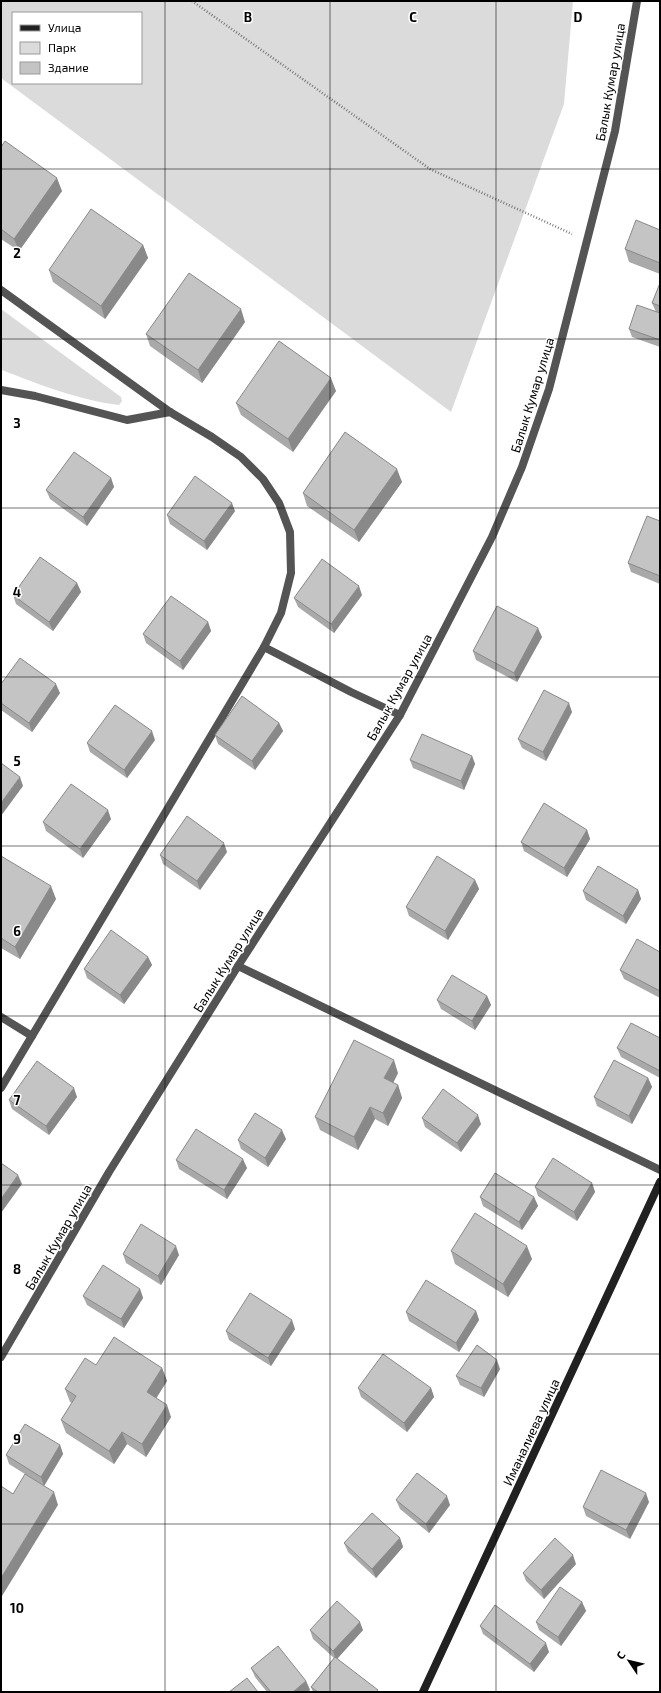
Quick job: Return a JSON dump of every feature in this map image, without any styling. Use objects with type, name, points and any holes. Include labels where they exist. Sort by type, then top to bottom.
[{"type":"street","name":"Балык Кумар улица","points":[[1,1357],[109,1172],[238,966],[400,715],[492,537],[522,467],[549,389],[615,131],[636,1]]},
{"type":"street","points":[[1,290],[170,412],[212,437],[241,457],[263,479],[279,503],[290,532],[292,573],[281,613],[264,647],[1,1088]]},
{"type":"street","points":[[1,390],[35,396],[127,420],[170,412]]},
{"type":"street","points":[[264,647],[351,692],[400,715]]},
{"type":"street","points":[[238,966],[660,1170]]},
{"type":"street","points":[[1,1017],[32,1036]]},
{"type":"street","name":"Иманалиева улица","points":[[423,1692],[660,1182]]},
{"type":"path","points":[[192,1],[430,169],[587,241]]},
{"type":"green space","points":[[1,1],[573,1],[564,104],[451,412],[1,78]]},
{"type":"green space","points":[[1,309],[121,397],[122,401],[119,405],[75,396],[2,370]]},
{"type":"building","points":[[5,141],[57,178],[14,239],[1,229],[1,147]]},
{"type":"building","points":[[91,209],[143,245],[101,306],[49,270]]},
{"type":"building","points":[[636,220],[660,230],[660,263],[625,249]]},
{"type":"building","points":[[189,273],[241,309],[198,370],[146,334]]},
{"type":"building","points":[[660,283],[660,306],[652,303]]},
{"type":"building","points":[[637,305],[660,313],[660,340],[629,329]]},
{"type":"building","points":[[279,341],[331,378],[288,439],[236,403]]},
{"type":"building","points":[[345,432],[397,469],[354,530],[303,493]]},
{"type":"building","points":[[74,452],[111,478],[83,517],[46,490]]},
{"type":"building","points":[[195,476],[232,503],[204,541],[167,515]]},
{"type":"building","points":[[647,516],[660,521],[660,576],[628,563]]},
{"type":"building","points":[[40,557],[77,583],[49,622],[13,595]]},
{"type":"building","points":[[322,559],[359,586],[331,624],[294,598]]},
{"type":"building","points":[[171,596],[208,622],[180,661],[143,634]]},
{"type":"building","points":[[497,606],[538,628],[514,673],[473,651]]},
{"type":"building","points":[[20,658],[56,684],[29,723],[1,703],[1,684]]},
{"type":"building","points":[[544,690],[569,703],[543,752],[518,739]]},
{"type":"building","points":[[242,696],[279,723],[252,761],[215,735]]},
{"type":"building","points":[[115,705],[152,731],[124,770],[87,743]]},
{"type":"building","points":[[422,734],[472,756],[461,781],[410,760]]},
{"type":"building","points":[[1,763],[20,777],[1,803]]},
{"type":"building","points":[[71,784],[108,810],[80,849],[43,822]]},
{"type":"building","points":[[544,803],[587,830],[564,868],[521,842]]},
{"type":"building","points":[[187,816],[224,843],[197,881],[160,855]]},
{"type":"building","points":[[1,856],[51,886],[15,947],[1,938]]},
{"type":"building","points":[[437,856],[475,880],[445,931],[406,907]]},
{"type":"building","points":[[598,866],[638,890],[623,916],[583,891]]},
{"type":"building","points":[[111,930],[148,957],[120,995],[84,969]]},
{"type":"building","points":[[637,939],[660,952],[660,991],[620,970]]},
{"type":"building","points":[[452,975],[487,996],[472,1021],[437,1000]]},
{"type":"building","points":[[631,1023],[660,1038],[660,1071],[617,1048]]},
{"type":"building","points":[[354,1040],[394,1060],[384,1078],[398,1085],[383,1113],[370,1107],[354,1137],[315,1117]]},
{"type":"building","points":[[614,1060],[648,1078],[629,1116],[594,1097]]},
{"type":"building","points":[[37,1061],[74,1088],[46,1126],[9,1100]]},
{"type":"building","points":[[443,1089],[478,1115],[457,1143],[422,1118]]},
{"type":"building","points":[[255,1113],[282,1130],[265,1158],[238,1140]]},
{"type":"building","points":[[196,1129],[243,1159],[224,1190],[176,1160]]},
{"type":"building","points":[[553,1158],[592,1183],[574,1212],[535,1187]]},
{"type":"building","points":[[1,1163],[18,1175],[1,1199]]},
{"type":"building","points":[[495,1173],[534,1197],[519,1222],[480,1197]]},
{"type":"building","points":[[475,1213],[527,1246],[503,1284],[451,1251]]},
{"type":"building","points":[[141,1224],[176,1246],[158,1276],[123,1254]]},
{"type":"building","points":[[103,1265],[140,1289],[121,1319],[83,1296]]},
{"type":"building","points":[[426,1280],[476,1311],[456,1343],[406,1312]]},
{"type":"building","points":[[250,1293],[292,1320],[268,1358],[226,1331]]},
{"type":"building","points":[[114,1337],[162,1368],[147,1392],[167,1405],[142,1444],[122,1432],[109,1451],[61,1420],[76,1396],[65,1389],[85,1358],[96,1365]]},
{"type":"building","points":[[477,1345],[497,1360],[481,1388],[456,1376]]},
{"type":"building","points":[[383,1354],[431,1388],[404,1423],[358,1388]]},
{"type":"building","points":[[25,1424],[60,1445],[41,1477],[6,1455]]},
{"type":"building","points":[[601,1470],[646,1493],[626,1530],[583,1507]]},
{"type":"building","points":[[417,1473],[447,1496],[426,1524],[396,1500]]},
{"type":"building","points":[[25,1474],[54,1492],[1,1578],[1,1486],[13,1494]]},
{"type":"building","points":[[372,1513],[400,1538],[372,1569],[344,1543]]},
{"type":"building","points":[[555,1538],[573,1555],[541,1590],[523,1573]]},
{"type":"building","points":[[560,1587],[582,1602],[558,1637],[536,1622]]},
{"type":"building","points":[[337,1601],[360,1622],[333,1651],[310,1630]]},
{"type":"building","points":[[495,1605],[546,1643],[530,1664],[480,1626]]},
{"type":"building","points":[[278,1646],[306,1681],[293,1692],[271,1692],[251,1668]]},
{"type":"building","points":[[335,1657],[378,1690],[376,1692],[318,1692],[311,1687]]},
{"type":"building","points":[[247,1678],[258,1692],[229,1692]]}]
